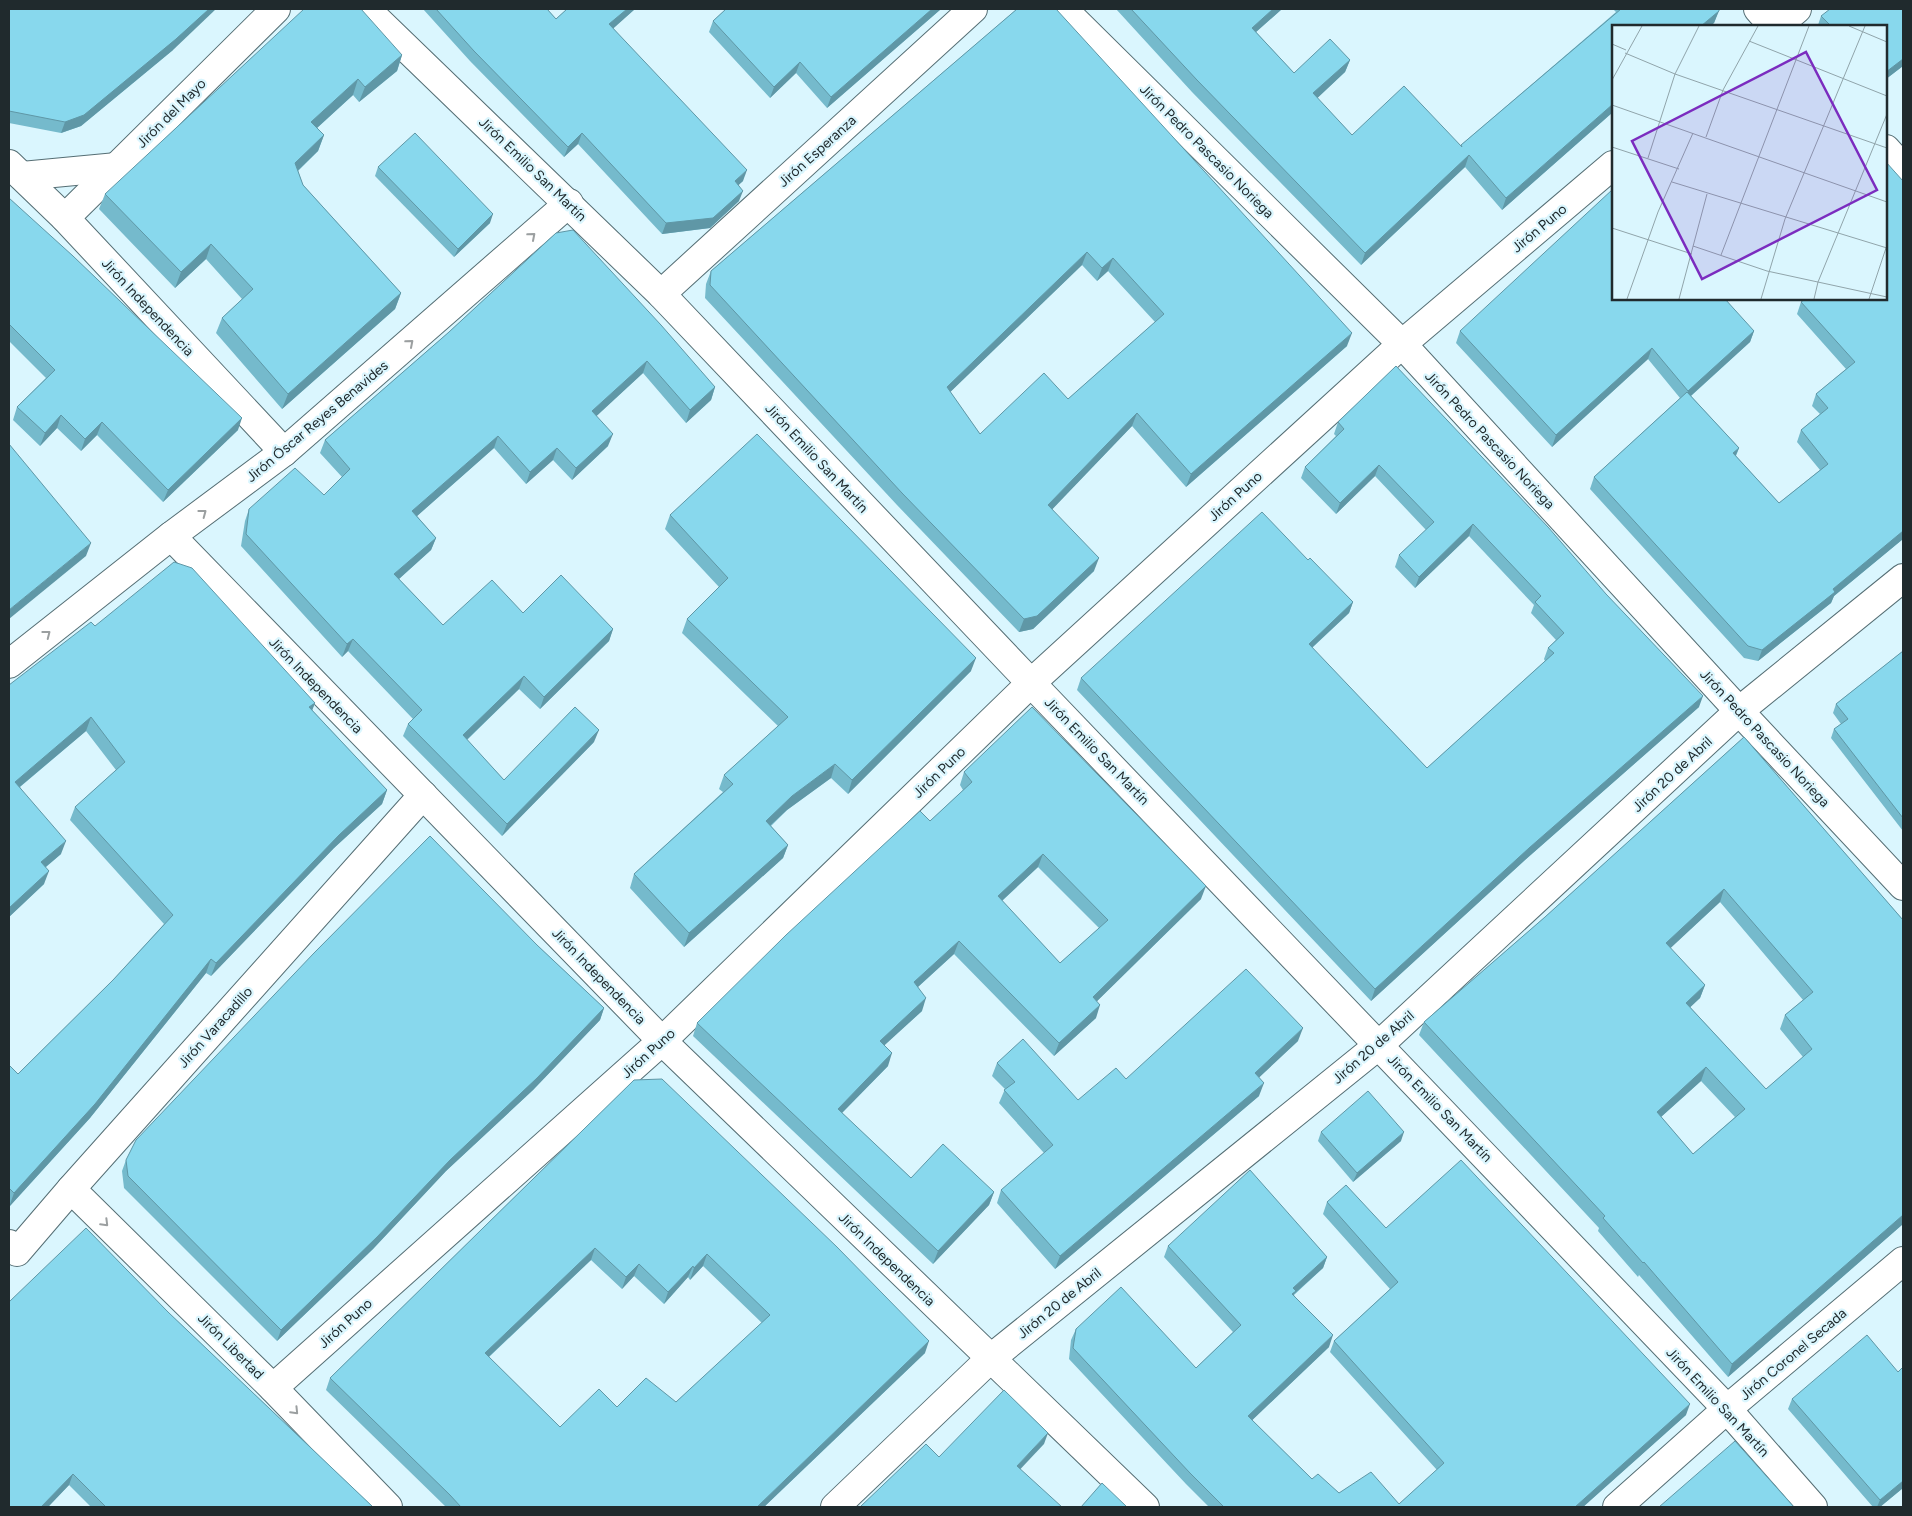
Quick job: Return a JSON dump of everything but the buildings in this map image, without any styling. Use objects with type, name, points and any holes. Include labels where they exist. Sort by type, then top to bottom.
[{"type":"street","name":"Jirón del Mayo","points":[[65,218],[276,9]]},
{"type":"street","name":"Jirón Emilio San Martín","points":[[366,9],[569,203],[661,294],[1727,1409],[1813,1507]]},
{"type":"street","name":"Jirón Esperanza","points":[[661,294],[973,9]]},
{"type":"street","name":"Jirón Pedro Pascasio Noriega","points":[[1063,9],[1402,344],[1739,711],[1903,886]]},
{"type":"street","points":[[1758,9],[1772,25]]},
{"type":"street","points":[[1778,25],[1797,9]]},
{"type":"street","points":[[1887,151],[1903,168]]},
{"type":"street","name":"Jirón Puno","points":[[273,1388],[662,1041],[1031,683],[1402,344],[1612,166]]},
{"type":"street","points":[[15,170],[117,167]]},
{"type":"street","name":"Jirón Independencia","points":[[15,170],[65,218],[284,452]]},
{"type":"street","name":"Jirón Óscar Reyes Benavides","points":[[9,664],[172,536],[284,452],[569,203]]},
{"type":"street","name":"Jirón Independencia","points":[[172,536],[662,1041],[1145,1507]]},
{"type":"street","name":"Jirón 20 de Abril","points":[[835,1507],[990,1359],[1379,1044],[1739,711],[1903,578]]},
{"type":"street","name":"Jirón Varacadillo","points":[[11,1253],[71,1189],[423,795]]},
{"type":"street","name":"Jirón Libertad","points":[[71,1189],[273,1388],[388,1507]]},
{"type":"street","name":"Jirón Coronel Secada","points":[[1617,1507],[1727,1409],[1903,1261]]}]
